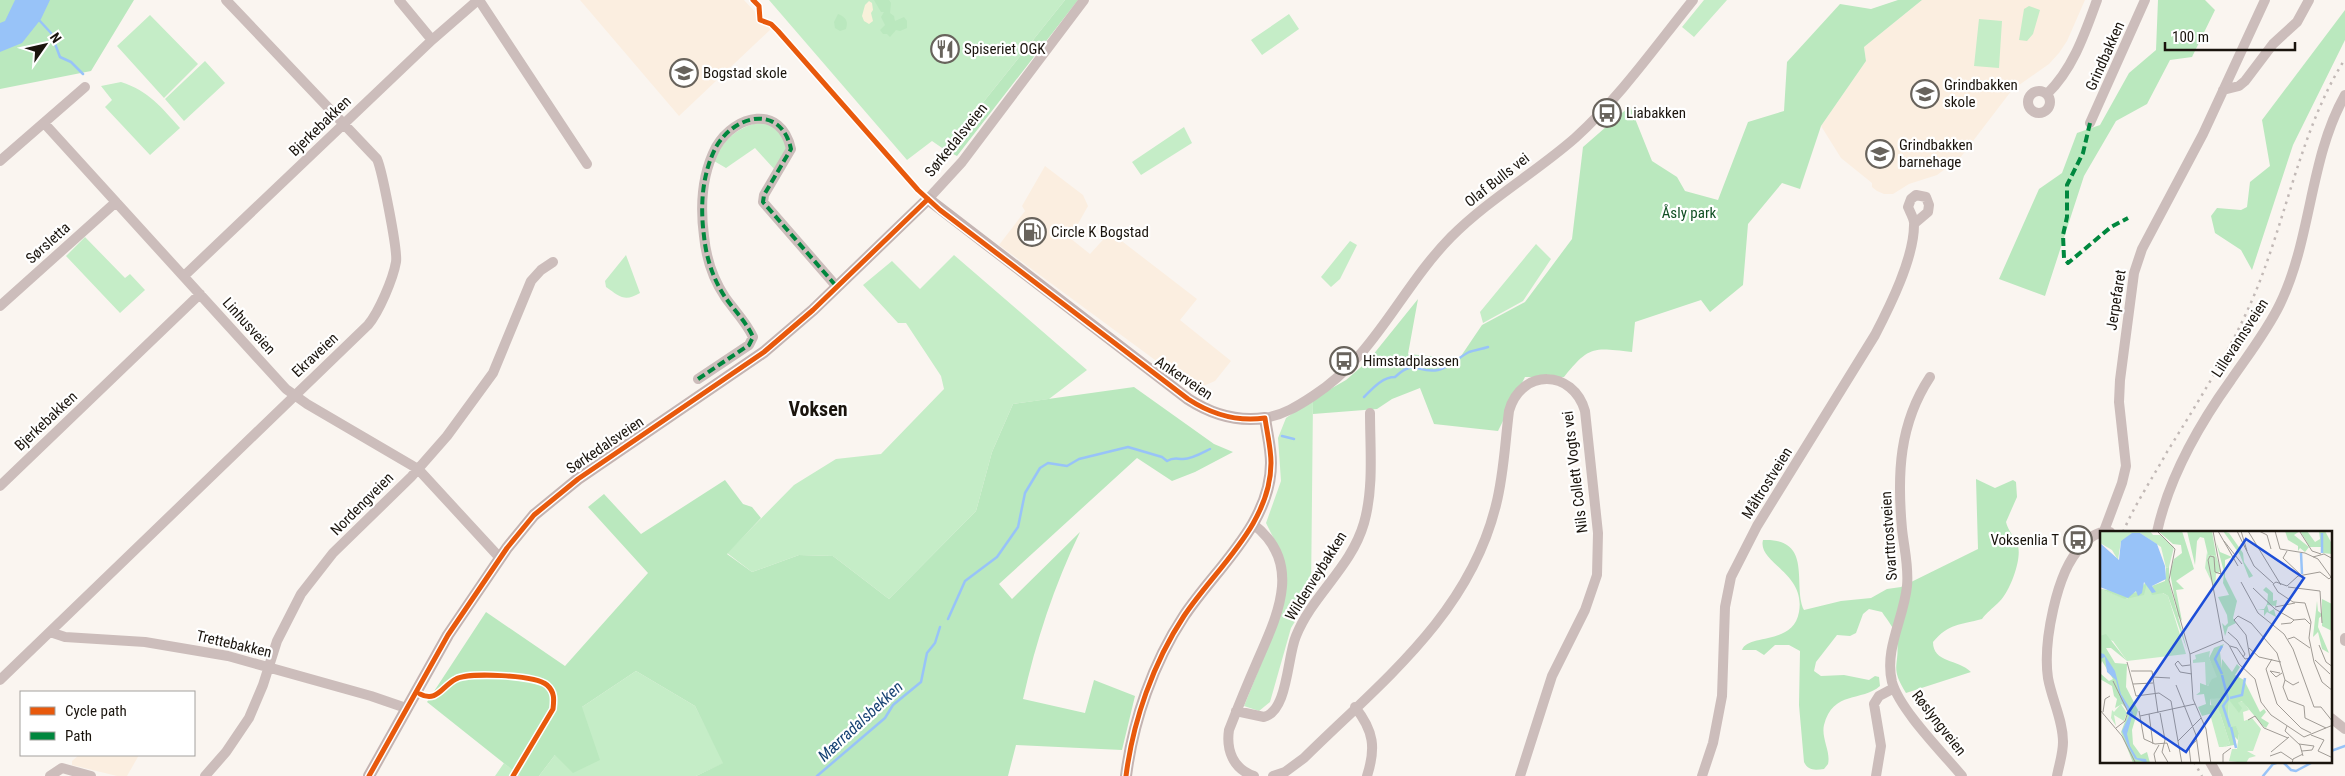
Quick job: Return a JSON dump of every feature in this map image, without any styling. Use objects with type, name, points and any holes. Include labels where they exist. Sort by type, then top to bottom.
[{"type":"main road","name":"Sørkedalsveien","points":[[370,776],[444,641],[500,558],[534,515],[564,488],[756,358],[837,287],[928,199]]},
{"type":"main road","name":"Ankerveien","points":[[928,199],[1188,399],[1206,410],[1223,416],[1248,419],[1265,418]]},
{"type":"main road","points":[[1126,776],[1138,719],[1168,642],[1197,597],[1253,524],[1265,499],[1270,477],[1271,455],[1265,418]]},
{"type":"street","name":"Ekraveien","points":[[0,680],[372,321],[396,262],[380,166],[374,156],[226,0]]},
{"type":"street","points":[[399,0],[432,40]]},
{"type":"street","name":"Bjerkebakken","points":[[184,276],[432,40],[478,0],[587,164]]},
{"type":"street","name":"Sørkedalsveien","points":[[928,199],[962,162],[1084,0]]},
{"type":"street","name":"Olaf Bulls vei","points":[[1325,388],[1343,373],[1371,344],[1445,244],[1480,211],[1583,130],[1638,70],[1693,0]]},
{"type":"street","name":"Grindbakken","points":[[2047,94],[2058,83],[2070,64],[2098,0]]},
{"type":"street","name":"Grindbakken","points":[[2090,123],[2146,0]]},
{"type":"street","name":"Jerpefaret","points":[[2108,531],[2126,466],[2119,402],[2120,380],[2134,273],[2142,249],[2173,193],[2224,90],[2265,0]]},
{"type":"street","points":[[2224,90],[2239,86],[2245,81],[2273,44],[2297,22],[2309,0]]},
{"type":"street","points":[[0,161],[85,87]]},
{"type":"street","name":"Lillevannsveien","points":[[2157,531],[2171,486],[2195,436],[2230,381],[2266,330],[2283,297],[2297,262],[2324,147],[2345,95]]},
{"type":"street","points":[[698,379],[748,345],[753,337],[713,276],[702,221],[703,190],[713,156],[724,138],[745,120],[765,118],[776,123],[788,136],[791,149],[764,195],[764,202],[837,287]]},
{"type":"street","name":"Linhusveien","points":[[44,123],[294,395],[418,469],[500,558]]},
{"type":"street","name":"Sørsletta","points":[[0,306],[116,202]]},
{"type":"street","name":"Måltrostveien","points":[[1702,776],[1713,743],[1722,696],[1725,607],[1731,577],[1754,533],[1891,305],[1907,259],[1915,223]]},
{"type":"street","name":"Nordengveien","points":[[205,776],[242,728],[259,696],[268,667],[289,615],[308,583],[336,550],[418,469],[447,436],[493,373],[531,282],[541,270],[553,262]]},
{"type":"street","name":"Bjerkebakken","points":[[0,486],[200,294]]},
{"type":"street","name":"Svarttrostveien","points":[[1894,688],[1890,664],[1891,654],[1905,604],[1908,581],[1900,493],[1902,461],[1907,424],[1920,392],[1930,377]]},
{"type":"street","name":"Nils Collett Vogts vei","points":[[1273,776],[1297,764],[1438,623],[1473,570],[1484,546],[1496,505],[1512,400],[1524,386],[1536,380],[1550,379],[1561,382],[1578,395],[1585,411],[1598,533],[1598,562],[1589,601],[1547,689],[1520,776]]},
{"type":"street","name":"Ankerveien","points":[[1265,418],[1293,408],[1325,388]]},
{"type":"street","name":"Wildenveybakken","points":[[1236,711],[1264,717],[1276,710],[1281,699],[1291,651],[1300,628],[1342,569],[1355,546],[1364,521],[1368,502],[1370,413]]},
{"type":"street","points":[[1253,524],[1269,539],[1282,574],[1282,591],[1278,612],[1229,730],[1229,750],[1241,769],[1254,776]]},
{"type":"street","points":[[2057,776],[2063,742],[2048,678],[2051,630],[2065,569],[2084,544],[2100,536]]},
{"type":"street","name":"Trettebakken","points":[[50,632],[64,637],[112,639],[191,649],[268,667],[371,696],[406,708]]},
{"type":"street","points":[[1876,776],[1881,746],[1874,704],[1879,696],[1894,688]]},
{"type":"street","name":"Røslyngveien","points":[[1894,688],[1908,710],[1962,776]]},
{"type":"street","points":[[1355,708],[1367,724],[1371,739],[1372,756],[1366,776]]},
{"type":"street","points":[[2332,719],[2345,729]]},
{"type":"street","points":[[2211,764],[2218,776]]},
{"type":"street","points":[[50,776],[62,768],[91,776]]},
{"type":"shaded area","name":"Bogstad skole","points":[[580,0],[744,0],[771,29],[679,116]]},
{"type":"shaded area","name":"Grindbakken skole","points":[[1922,0],[2085,0],[2067,41],[2059,53],[2049,64],[2012,90],[1960,158],[1937,175],[1909,184],[1893,194],[1884,194],[1872,187],[1872,183],[1841,158],[1821,126],[1866,61],[1864,47]]},
{"type":"shaded area","points":[[1045,166],[1083,195],[1088,206],[1070,238],[1090,254],[1110,232],[1197,299],[1180,320],[1231,361],[1215,381],[1201,387],[1189,385],[999,245],[1025,211],[1022,206]]},
{"type":"shaded area","points":[[78,756],[138,756],[127,776],[117,776],[72,765],[72,761]]},
{"type":"green space","points":[[0,0],[134,0],[91,71],[0,89]]},
{"type":"green space","points":[[769,0],[1065,0],[945,150],[932,141],[907,160]]},
{"type":"green space","points":[[874,0],[889,0],[891,3],[890,13],[894,16],[895,21],[904,17],[907,21],[907,28],[900,31],[896,30],[890,37],[887,34],[883,34],[880,30],[885,25],[881,17],[884,12],[881,12]]},
{"type":"green space","points":[[1065,0],[1078,0],[957,156],[945,150]]},
{"type":"green space","points":[[1704,0],[1727,0],[1694,37],[1682,27]]},
{"type":"green space","name":"Åsly park","points":[[1898,0],[1922,0],[1864,47],[1866,61],[1821,126],[1800,189],[1782,183],[1748,224],[1743,285],[1710,312],[1701,300],[1635,322],[1632,352],[1593,351],[1580,359],[1564,377],[1525,377],[1498,431],[1434,424],[1420,388],[1392,399],[1377,409],[1313,414],[1313,399],[1346,380],[1368,361],[1418,299],[1408,354],[1459,359],[1482,325],[1525,302],[1572,239],[1583,147],[1630,106],[1652,161],[1677,177],[1685,191],[1718,200],[1748,122],[1784,111],[1787,62],[1840,4],[1871,9]]},
{"type":"green space","points":[[2158,0],[2205,0],[2215,10],[2192,57],[2170,60],[2147,104],[2116,121],[2084,176],[2045,296],[1999,279],[2039,189],[2062,173],[2077,133],[2100,125],[2129,73],[2156,50]]},
{"type":"green space","points":[[2029,6],[2040,10],[2033,34],[2027,41],[2019,40],[2024,9]]},
{"type":"green space","points":[[2345,10],[2345,40],[2293,145],[2252,270],[2241,250],[2215,233],[2211,216],[2217,208],[2241,210],[2247,207],[2250,182],[2270,166],[2262,120]]},
{"type":"green space","points":[[838,14],[845,18],[847,22],[846,29],[840,31],[835,28],[834,22]]},
{"type":"green space","points":[[1289,14],[1299,29],[1262,55],[1251,40]]},
{"type":"green space","points":[[150,15],[198,64],[164,98],[117,46]]},
{"type":"green space","points":[[1979,19],[2002,21],[1999,68],[1974,66]]},
{"type":"green space","points":[[205,61],[225,83],[184,121],[165,99]]},
{"type":"green space","points":[[121,82],[147,95],[180,128],[150,155],[105,107],[112,100],[101,86]]},
{"type":"green space","points":[[764,120],[785,137],[787,149],[775,170],[755,148],[726,168],[714,161],[718,152],[733,134]]},
{"type":"green space","points":[[1184,127],[1192,143],[1141,175],[1132,162]]},
{"type":"green space","points":[[85,237],[125,278],[130,274],[145,290],[120,313],[66,256]]},
{"type":"green space","points":[[1350,241],[1357,245],[1340,279],[1331,287],[1321,277]]},
{"type":"green space","points":[[1536,244],[1551,259],[1523,301],[1483,323],[1480,312]]},
{"type":"green space","points":[[626,255],[640,293],[626,298],[619,296],[606,287],[605,281]]},
{"type":"green space","points":[[954,255],[1087,370],[1049,399],[1013,404],[992,452],[976,511],[889,599],[833,556],[799,555],[752,572],[727,553],[794,485],[836,459],[881,454],[944,389],[941,376],[906,323],[898,323],[863,285],[892,261],[920,289]]},
{"type":"green space","points":[[1134,387],[1214,444],[1233,452],[1195,472],[1172,481],[1137,458],[999,584],[1012,599],[1080,532],[1047,614],[1023,699],[1085,713],[1094,680],[1135,696],[1122,750],[1016,745],[1008,776],[696,776],[723,763],[695,706],[636,671],[582,707],[600,760],[573,773],[555,755],[539,776],[520,776],[427,702],[486,612],[565,666],[648,573],[588,507],[604,494],[641,534],[725,480],[743,504],[752,507],[761,518],[727,554],[752,572],[799,555],[833,556],[889,599],[976,511],[992,452],[1013,404]]},
{"type":"green space","points":[[1313,399],[1311,595],[1291,628],[1270,702],[1259,711],[1244,706],[1278,622],[1282,555],[1266,523],[1281,481],[1278,438],[1286,418]]},
{"type":"green space","points":[[1976,479],[1995,488],[2013,480],[2016,482],[2017,497],[2006,522],[2017,543],[2019,552],[2014,576],[2002,599],[1982,619],[1950,628],[1933,642],[1937,654],[1971,672],[1906,693],[1896,671],[1898,649],[1895,633],[1882,612],[1869,609],[1863,614],[1856,633],[1850,636],[1837,635],[1816,662],[1814,671],[1821,676],[1844,675],[1869,680],[1875,676],[1879,677],[1880,686],[1873,691],[1841,701],[1834,706],[1828,714],[1823,730],[1829,759],[1828,764],[1824,769],[1815,770],[1810,768],[1804,762],[1799,705],[1800,651],[1789,645],[1775,645],[1764,655],[1756,650],[1742,650],[1746,645],[1788,630],[1795,623],[1799,612],[1799,598],[1795,587],[1767,555],[1763,548],[1763,540],[1779,541],[1789,547],[1795,555],[1804,610],[1841,601],[1871,598],[1887,589],[1901,587],[1978,549]]},
{"type":"green space","points":[[636,671],[695,706],[724,763],[696,776],[539,776],[555,755],[582,707]]},
{"type":"green space","points":[[504,763],[520,776],[495,776]]},
{"type":"sand","points":[[869,1],[872,3],[873,10],[871,13],[873,21],[869,24],[864,21],[862,16],[865,5]]},
{"type":"water","points":[[15,0],[50,0],[41,19],[22,43],[0,52],[0,23],[5,21]]},
{"type":"waterway","points":[[39,20],[51,33],[60,57],[71,62],[83,74]]},
{"type":"waterway","name":"Mærradalsbekken","points":[[1364,397],[1382,381],[1395,377],[1408,368],[1438,370],[1469,352],[1488,347]]},
{"type":"waterway","name":"Mærradalsbekken","points":[[1282,436],[1294,439]]},
{"type":"waterway","name":"Mærradalsbekken","points":[[948,619],[965,581],[997,557],[1018,527],[1025,493],[1040,468],[1048,463],[1067,466],[1079,459],[1128,447],[1162,457],[1167,461],[1190,458],[1210,449]]},
{"type":"waterway","name":"Mærradalsbekken","points":[[817,776],[885,718],[893,705],[921,682],[927,653],[935,643],[940,627]]},
{"type":"waterway","points":[[2332,751],[2345,746]]},
{"type":"waterway","points":[[2263,776],[2273,764]]},
{"type":"waterway","points":[[2285,764],[2291,770],[2296,771],[2309,764]]},
{"type":"railway","points":[[2123,531],[2167,452],[2221,363],[2249,307],[2262,277],[2304,148],[2329,87],[2345,59]]},
{"type":"railway","points":[[2195,764],[2202,776]]},
{"type":"marked path","points":[[698,379],[749,345],[753,337],[717,283],[708,260],[703,225],[703,190],[711,157],[724,136],[734,127],[745,121],[768,120],[778,125],[786,135],[791,149],[764,195],[763,202],[837,287]]},
{"type":"marked path","points":[[2090,123],[2083,153],[2067,185],[2067,217],[2063,235],[2064,258],[2068,263],[2111,227],[2128,218]]},
{"type":"cycle path","points":[[753,0],[759,6],[760,20],[771,24],[778,31],[918,190],[940,210],[1188,399],[1206,409],[1225,416],[1244,419],[1265,418],[1271,463],[1269,485],[1262,506],[1252,526],[1239,545],[1184,616],[1163,653],[1139,714],[1126,776]]},
{"type":"cycle path","points":[[369,776],[448,635],[507,548],[534,515],[578,479],[764,352],[813,310],[928,199]]},
{"type":"cycle path","points":[[420,694],[426,696],[435,695],[456,679],[487,675],[530,679],[547,685],[553,693],[553,709],[513,776]]},
{"type":"place","name":"Spiseriet OGK","points":[[945,49]]},
{"type":"place","name":"Bogstad skole","points":[[684,73]]},
{"type":"place","name":"Grindbakken skole","points":[[1925,94]]},
{"type":"place","name":"Liabakken","points":[[1607,113]]},
{"type":"place","name":"Grindbakken barnehage","points":[[1880,154]]},
{"type":"place","name":"Circle K Bogstad","points":[[1032,232]]},
{"type":"place","name":"Himstadplassen","points":[[1344,361]]},
{"type":"place","name":"Voksenlia T","points":[[2078,540]]},
{"type":"district","name":"Voksen","points":[[818,409]]}]
